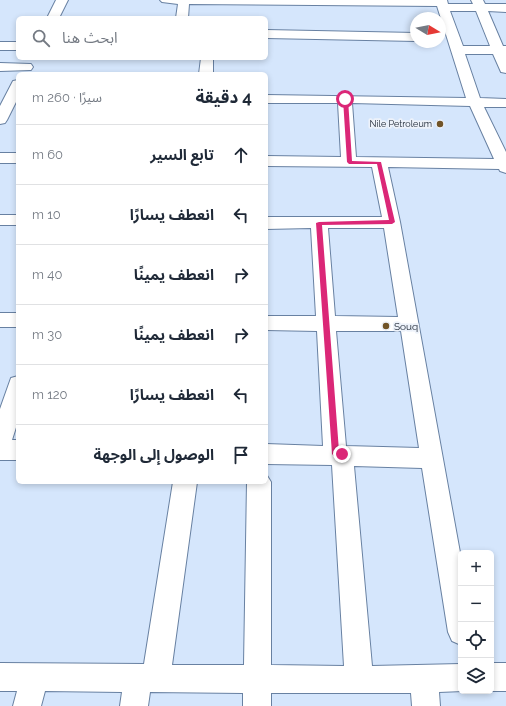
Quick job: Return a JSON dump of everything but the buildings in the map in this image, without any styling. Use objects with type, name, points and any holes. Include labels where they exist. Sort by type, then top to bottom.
[{"type":"street","points":[[54,16],[62,0]]},
{"type":"street","points":[[166,0],[184,0],[212,6],[290,1],[478,4],[506,8]]},
{"type":"street","points":[[182,16],[184,0]]},
{"type":"street","points":[[276,1],[276,18],[271,34],[410,36]]},
{"type":"street","points":[[307,2],[312,35]]},
{"type":"street","points":[[344,35],[342,19],[348,2]]},
{"type":"street","points":[[268,162],[505,165],[475,103],[450,41],[442,3]]},
{"type":"street","points":[[478,4],[502,50],[506,69]]},
{"type":"street","points":[[450,41],[502,50]]},
{"type":"street","points":[[0,46],[16,46]]},
{"type":"street","points":[[206,72],[207,60]]},
{"type":"street","points":[[0,67],[27,66]]},
{"type":"street","points":[[0,120],[15,98]]},
{"type":"street","points":[[268,99],[345,99],[506,103]]},
{"type":"street","points":[[345,99],[349,162]]},
{"type":"street","points":[[0,158],[16,158]]},
{"type":"street","points":[[379,163],[392,222],[459,622]]},
{"type":"street","points":[[0,220],[16,220]]},
{"type":"street","points":[[268,223],[392,222]]},
{"type":"street","points":[[319,223],[326,323],[359,680]]},
{"type":"street","points":[[0,320],[16,320]]},
{"type":"street","points":[[268,323],[408,324]]},
{"type":"street","points":[[0,445],[16,391]]},
{"type":"street","points":[[0,450],[16,450]]},
{"type":"street","points":[[268,454],[338,454],[431,458]]},
{"type":"street","points":[[134,706],[147,679],[184,484]]},
{"type":"street","points":[[256,706],[258,679],[259,484]]},
{"type":"street","points":[[0,677],[359,680],[458,678]]},
{"type":"street","points":[[28,706],[34,677]]},
{"type":"street","points":[[494,677],[506,677]]},
{"type":"street","points":[[423,678],[426,706]]},
{"type":"place","name":"Nile Petroleum","points":[[440,124]]},
{"type":"place","name":"Souq","points":[[386,326]]},
{"type":"route","points":[[342,454],[335,454],[319,223],[392,222],[379,163],[349,162],[345,99]]}]
